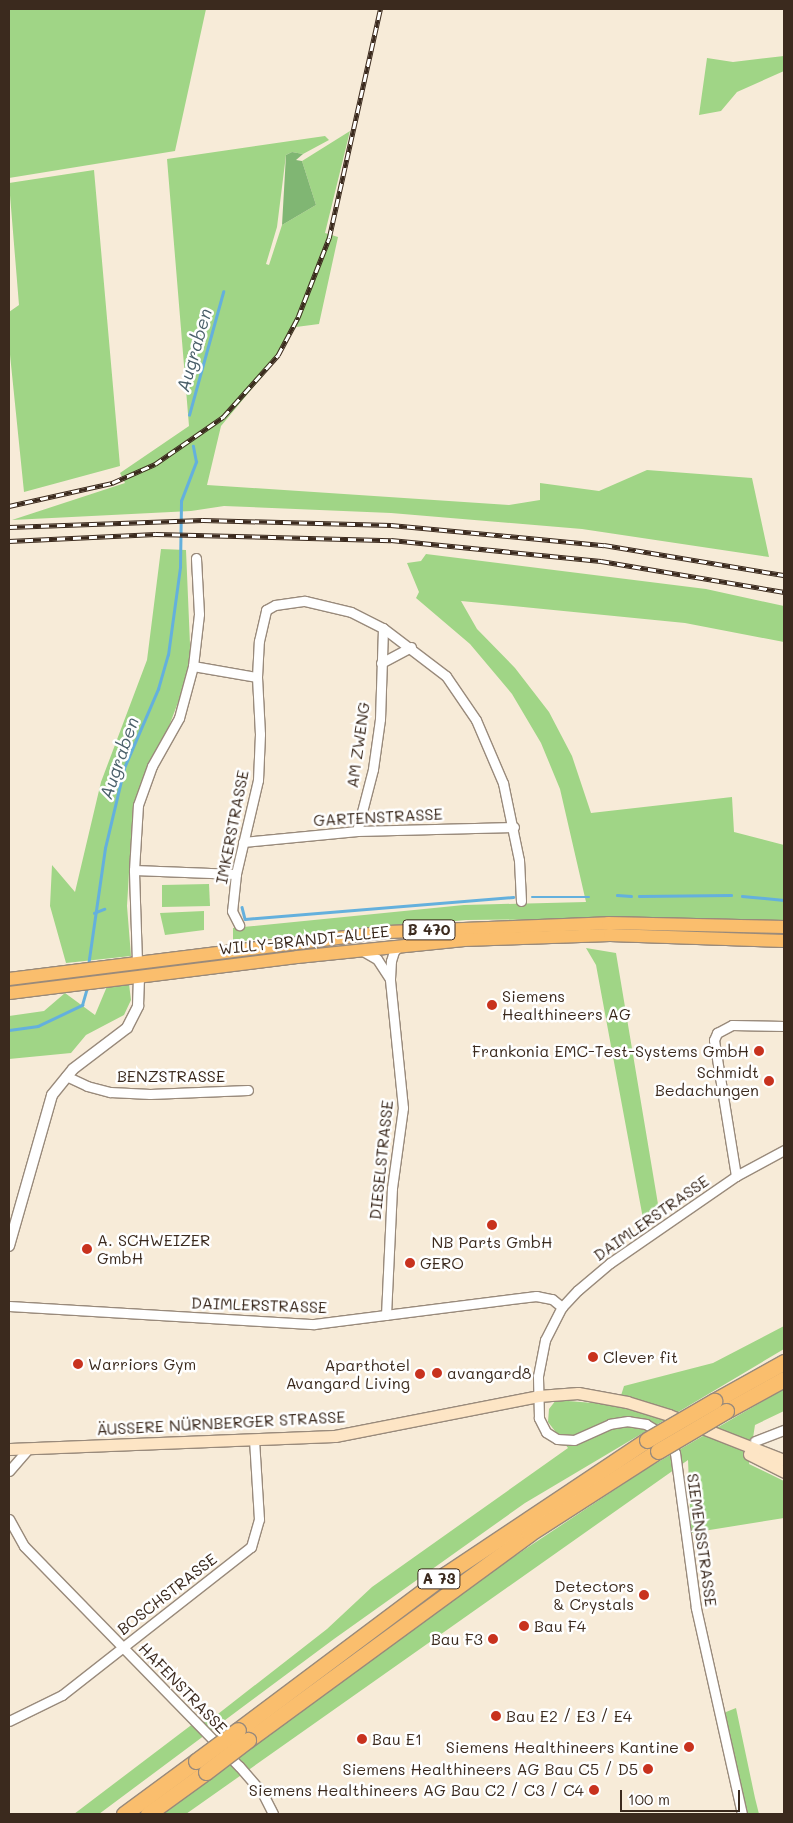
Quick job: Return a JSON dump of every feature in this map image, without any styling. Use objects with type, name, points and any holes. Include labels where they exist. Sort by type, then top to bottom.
[{"type":"highway","name":"A 73","points":[[124,1814],[144,1809],[243,1735],[446,1574],[652,1446],[714,1400],[784,1362]]},
{"type":"highway","name":"A 73","points":[[652,1446],[726,1411],[784,1379]]},
{"type":"main road","name":"WILLY-BRANDT-ALLEE","points":[[9,979],[324,939],[455,928],[631,923],[784,927]]},
{"type":"main road","name":"WILLY-BRANDT-ALLEE","points":[[9,993],[400,946],[610,935],[784,941]]},
{"type":"main road","points":[[137,962],[139,976]]},
{"type":"main road","name":"ÄUSSERE NÜRNBERGER STRASSE","points":[[9,1449],[350,1434],[538,1396],[578,1393],[627,1402],[784,1460]]},
{"type":"main road","name":"ÄUSSERE NÜRNBERGER STRASSE","points":[[724,1439],[784,1472]]},
{"type":"street","points":[[137,962],[134,870],[138,805],[152,766],[179,718],[193,666],[199,614],[196,558]]},
{"type":"street","name":"IMKERSTRASSE","points":[[239,925],[232,911],[236,874],[258,780],[260,734],[257,677],[258,642],[266,610],[275,605],[305,601],[330,605],[383,628]]},
{"type":"street","points":[[383,628],[411,647],[446,676],[476,720],[503,783],[514,828],[521,901]]},
{"type":"street","name":"AM ZWENG","points":[[357,830],[373,769],[380,719],[383,628]]},
{"type":"street","points":[[381,663],[411,647]]},
{"type":"street","points":[[193,666],[257,677]]},
{"type":"street","name":"GARTENSTRASSE","points":[[243,842],[357,830],[514,828]]},
{"type":"street","points":[[134,870],[236,874]]},
{"type":"street","name":"DIESELSTRASSE","points":[[386,1315],[392,1188],[403,1108],[390,979],[391,961],[394,951],[400,946]]},
{"type":"street","name":"DIESELSTRASSE","points":[[361,950],[377,959],[390,979]]},
{"type":"street","points":[[9,1246],[52,1095],[66,1076],[126,1028],[138,1006],[139,976]]},
{"type":"street","points":[[736,1176],[714,1040],[718,1033],[732,1025],[784,1026]]},
{"type":"street","name":"BENZSTRASSE","points":[[66,1076],[86,1086],[110,1092],[150,1094],[248,1090]]},
{"type":"street","name":"DAIMLERSTRASSE","points":[[538,1396],[539,1369],[545,1340],[562,1308],[610,1264],[736,1176],[784,1150]]},
{"type":"street","name":"DAIMLERSTRASSE","points":[[9,1306],[308,1324],[536,1296],[552,1300],[562,1308]]},
{"type":"street","name":"SIEMENSSTRASSE","points":[[538,1396],[542,1425],[558,1439],[574,1440],[610,1424],[628,1421],[646,1424],[669,1438],[675,1453],[696,1608],[742,1814]]},
{"type":"street","points":[[755,1441],[784,1430]]},
{"type":"street","name":"BOSCHSTRASSE","points":[[9,1721],[62,1695],[237,1558],[255,1540],[259,1519],[254,1439]]},
{"type":"street","points":[[9,1471],[29,1448]]},
{"type":"street","name":"HAFENSTRASSE","points":[[9,1519],[24,1546],[239,1766],[263,1794],[272,1814]]},
{"type":"green space","points":[[9,9],[206,9],[175,151],[9,178]]},
{"type":"green space","points":[[784,56],[784,71],[737,92],[721,111],[699,115],[707,58],[733,62]]},
{"type":"green space","points":[[350,131],[325,233],[338,237],[319,324],[296,327],[265,373],[221,426],[207,485],[509,505],[540,500],[540,483],[599,491],[647,470],[752,478],[769,557],[582,529],[391,513],[224,506],[191,511],[12,520],[125,483],[120,473],[189,426],[167,159],[325,136],[329,140],[303,154],[292,152],[286,155],[277,227],[266,264],[269,265],[282,225],[316,205],[302,161]]},
{"type":"green space","points":[[292,152],[303,154],[296,160],[302,161],[316,205],[282,225],[286,155]]},
{"type":"green space","points":[[94,170],[120,466],[24,492],[9,345],[9,312],[19,305],[9,183]]},
{"type":"green space","points":[[161,549],[186,550],[191,668],[168,729],[133,806],[127,906],[131,956],[66,963],[50,906],[52,865],[75,892],[101,782],[147,660]]},
{"type":"green space","points":[[426,554],[706,589],[784,606],[784,642],[685,623],[461,601],[477,629],[515,668],[549,712],[572,756],[591,813],[732,797],[734,832],[784,845],[784,921],[697,918],[466,920],[233,942],[233,928],[464,905],[586,902],[560,789],[541,743],[512,694],[470,644],[416,598],[419,592],[407,563],[421,561]]},
{"type":"green space","points":[[209,884],[210,906],[162,907],[162,885]]},
{"type":"green space","points":[[204,911],[204,930],[165,935],[160,913]]},
{"type":"green space","points":[[586,948],[616,953],[660,1216],[644,1224],[596,965]]},
{"type":"green space","points":[[108,984],[129,984],[131,1000],[124,1015],[86,1035],[71,1053],[9,1059],[9,1016],[44,1011],[65,993],[95,1015]]},
{"type":"green space","points":[[784,1326],[784,1349],[525,1503],[334,1639],[99,1814],[74,1814],[194,1723],[209,1721],[327,1629],[372,1587],[568,1448],[548,1422],[549,1409],[556,1400],[618,1405],[624,1386],[713,1363]]},
{"type":"green space","points":[[784,1389],[784,1411],[755,1425],[749,1464],[784,1481],[784,1518],[691,1533],[688,1460],[186,1814],[162,1814],[468,1587],[646,1469]]},
{"type":"green space","points":[[736,1708],[759,1814],[747,1814],[725,1717],[726,1712]]},
{"type":"waterway","name":"Augraben","points":[[189,415],[223,292]]},
{"type":"waterway","name":"Augraben","points":[[88,966],[105,848],[124,768],[158,689],[168,655],[180,567],[181,501],[196,462],[193,446]]},
{"type":"waterway","points":[[617,895],[631,896]]},
{"type":"waterway","points":[[639,896],[731,895]]},
{"type":"waterway","points":[[742,896],[784,900]]},
{"type":"waterway","points":[[242,907],[245,919],[513,897]]},
{"type":"waterway","points":[[532,897],[589,897]]},
{"type":"waterway","points":[[94,913],[104,909]]},
{"type":"waterway","name":"Augraben","points":[[9,1030],[38,1026],[82,1005],[87,987]]},
{"type":"railway","points":[[9,506],[112,483],[155,464],[223,417],[278,355],[298,317],[329,238],[380,9]]},
{"type":"railway","points":[[9,527],[203,520],[391,525],[604,545],[784,575]]},
{"type":"railway","points":[[9,541],[156,534],[391,540],[601,561],[784,592]]},
{"type":"place","name":"Siemens Healthineers AG","points":[[492,1005]]},
{"type":"place","name":"Frankonia EMC-Test-Systems GmbH","points":[[759,1051]]},
{"type":"place","name":"Schmidt Bedachungen","points":[[769,1081]]},
{"type":"place","name":"NB Parts GmbH","points":[[492,1225]]},
{"type":"place","name":"A. SCHWEIZER GmbH","points":[[87,1249]]},
{"type":"place","name":"GERO","points":[[410,1263]]},
{"type":"place","name":"Clever fit","points":[[593,1357]]},
{"type":"place","name":"Warriors Gym","points":[[78,1364]]},
{"type":"place","name":"avangard8","points":[[437,1373]]},
{"type":"place","name":"Aparthotel Avangard Living","points":[[420,1374]]},
{"type":"place","name":"Detectors & Crystals","points":[[644,1595]]},
{"type":"place","name":"Bau F4","points":[[524,1626]]},
{"type":"place","name":"Bau F3","points":[[493,1639]]},
{"type":"place","name":"Bau E2 / E3 / E4","points":[[496,1716]]},
{"type":"place","name":"Bau E1","points":[[362,1739]]},
{"type":"place","name":"Siemens Healthineers Kantine","points":[[689,1747]]},
{"type":"place","name":"Siemens Healthineers AG Bau C5 / D5","points":[[648,1769]]},
{"type":"place","name":"Siemens Healthineers AG Bau C2 / C3 / C4","points":[[594,1790]]}]
